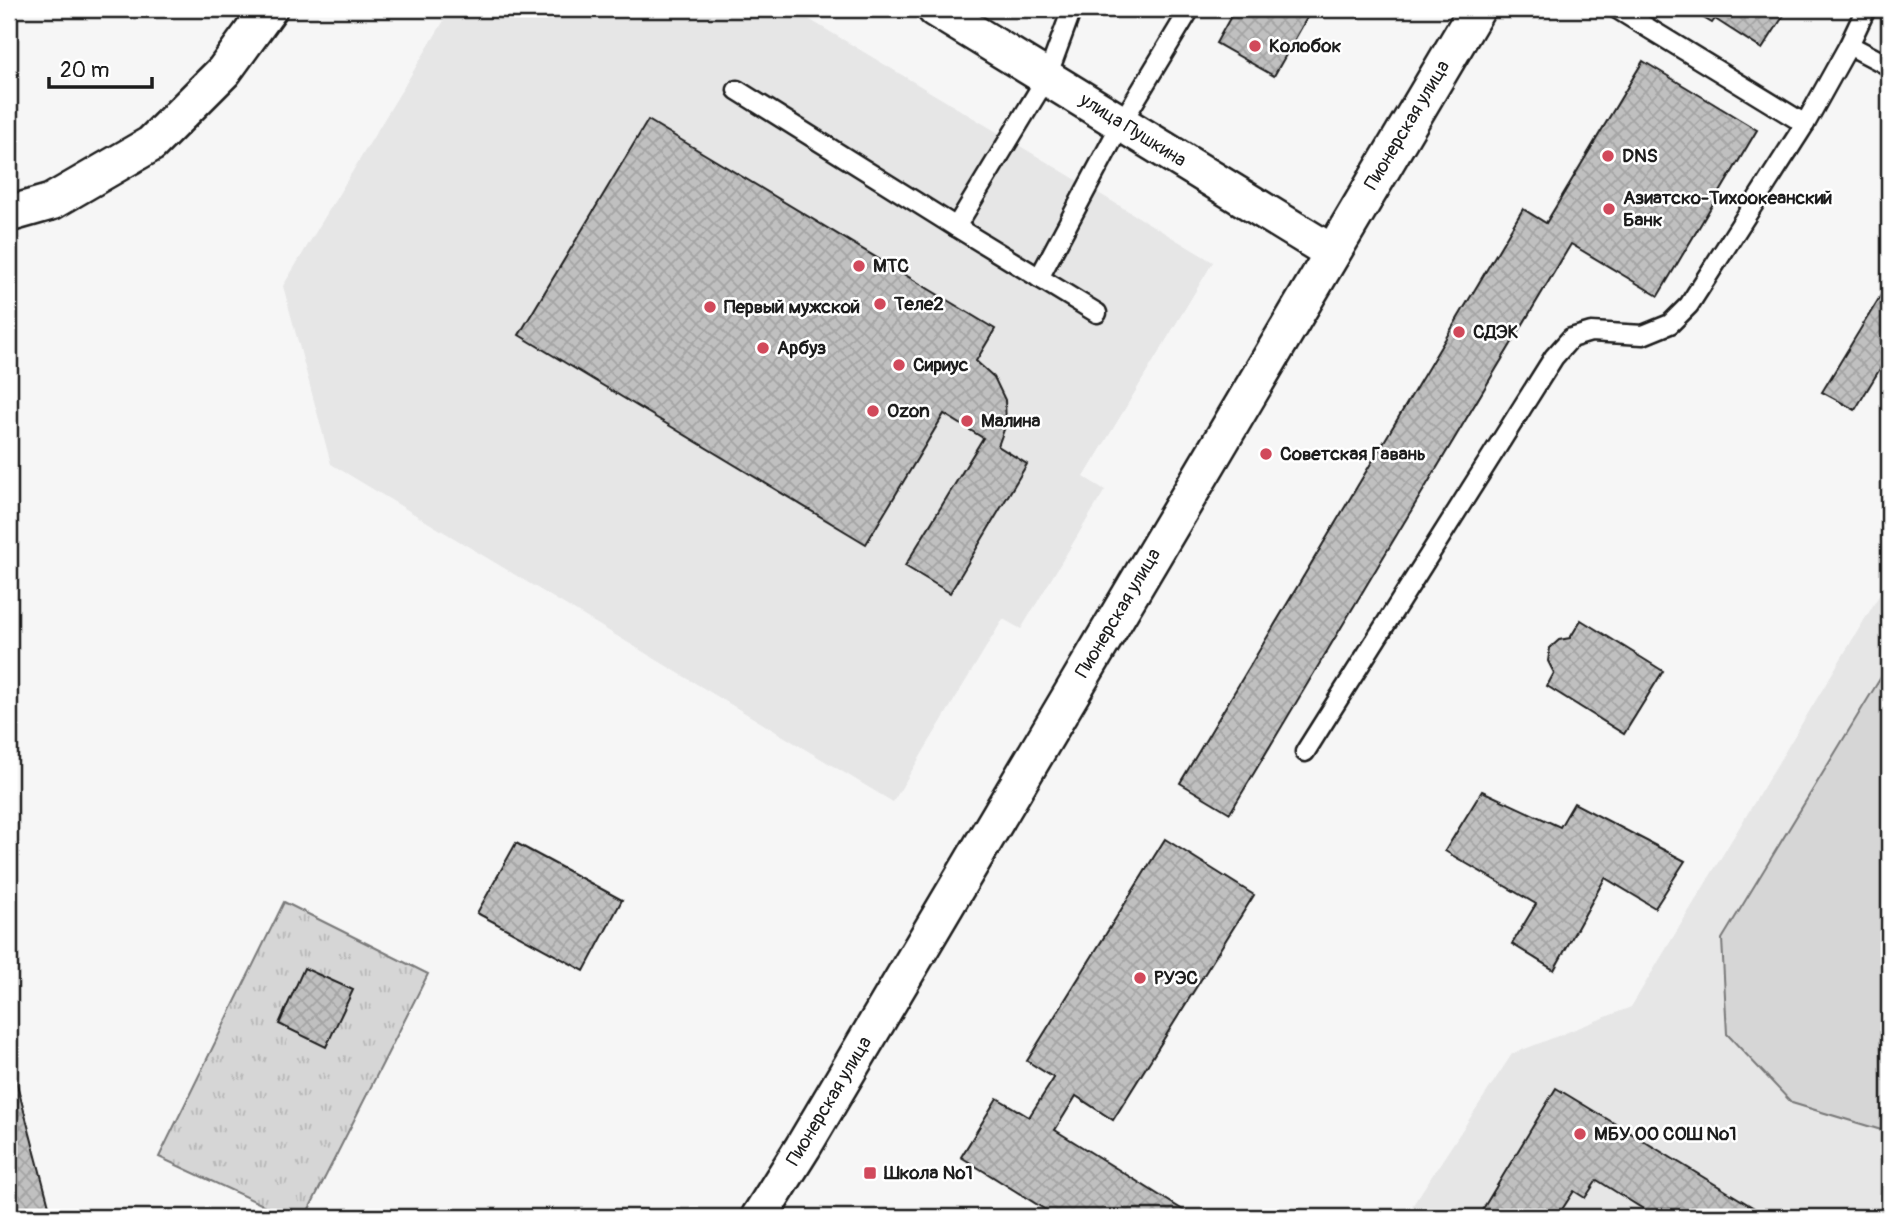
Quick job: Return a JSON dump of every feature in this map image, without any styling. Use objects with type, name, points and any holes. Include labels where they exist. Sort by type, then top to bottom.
[{"type":"street","points":[[9,214],[51,202],[151,145],[224,71],[268,9]]},
{"type":"street","name":"улица Пушкина","points":[[935,9],[1331,252]]},
{"type":"street","name":"Пионерская улица","points":[[759,1217],[1477,9]]},
{"type":"lane","points":[[956,227],[1047,76],[1072,9]]},
{"type":"lane","points":[[1039,278],[1122,122],[1190,9]]},
{"type":"lane","points":[[1617,9],[1805,124]]},
{"type":"lane","points":[[1305,752],[1554,357],[1571,338],[1591,332],[1643,335],[1670,324],[1689,306],[1805,124],[1866,9]]},
{"type":"lane","points":[[1849,44],[1889,66]]},
{"type":"lane","points":[[737,90],[1097,313]]},
{"type":"shaded area","points":[[451,9],[792,9],[1213,262],[1084,477],[1105,490],[1021,629],[1003,619],[893,802],[331,464],[283,286]]},
{"type":"shaded area","points":[[1889,579],[1889,1217],[1405,1217],[1512,1054],[1631,1007]]},
{"type":"green space","points":[[1889,664],[1888,1132],[1792,1103],[1727,1034],[1722,939]]},
{"type":"green space","points":[[284,902],[428,974],[305,1217],[289,1217],[159,1157]]},
{"type":"building","points":[[1235,9],[1312,9],[1274,76],[1216,43]]},
{"type":"building","points":[[1688,9],[1788,9],[1762,49],[1715,19],[1712,23]]},
{"type":"building","points":[[1643,61],[1757,130],[1658,296],[1571,244],[1230,813],[1180,783],[1523,209],[1546,223]]},
{"type":"building","name":"Арбуз","points":[[648,120],[995,329],[976,361],[994,377],[1005,400],[1006,424],[998,446],[1027,464],[950,593],[905,566],[983,438],[944,414],[866,544],[519,335]]},
{"type":"building","points":[[1889,282],[1889,354],[1855,410],[1822,392]]},
{"type":"building","points":[[1581,620],[1663,671],[1624,734],[1547,686],[1554,673],[1548,661],[1550,648],[1559,640],[1570,638]]},
{"type":"building","points":[[1482,791],[1560,827],[1574,803],[1685,861],[1655,908],[1605,878],[1554,970],[1512,944],[1536,904],[1445,851]]},
{"type":"building","name":"РУЭС","points":[[1165,839],[1254,895],[1113,1120],[1076,1096],[1055,1130],[1194,1217],[1057,1217],[961,1157],[997,1098],[1029,1117],[1054,1078],[1027,1061]]},
{"type":"building","points":[[516,843],[622,900],[584,971],[477,913]]},
{"type":"building","points":[[304,968],[353,990],[326,1047],[279,1024]]},
{"type":"building","points":[[9,1054],[52,1217],[9,1217]]},
{"type":"building","name":"МБУ ОО СОШ №1","points":[[1556,1088],[1769,1217],[1656,1217],[1597,1180],[1585,1198],[1574,1191],[1557,1217],[1478,1217]]},
{"type":"place","name":"Колобок","points":[[1255,46]]},
{"type":"place","name":"DNS","points":[[1608,156]]},
{"type":"place","name":"Азиатско-Тихоокеанский Банк","points":[[1609,209]]},
{"type":"place","name":"МТС","points":[[859,266]]},
{"type":"place","name":"Теле2","points":[[880,304]]},
{"type":"place","name":"Первый мужской","points":[[710,307]]},
{"type":"place","name":"СДЭК","points":[[1459,332]]},
{"type":"place","name":"Арбуз","points":[[763,348]]},
{"type":"place","name":"Сириус","points":[[899,365]]},
{"type":"place","name":"Ozon","points":[[873,411]]},
{"type":"place","name":"Малина","points":[[967,421]]},
{"type":"place","name":"Советская Гавань","points":[[1266,454]]},
{"type":"place","name":"РУЭС","points":[[1140,978]]},
{"type":"place","name":"МБУ ОО СОШ №1","points":[[1580,1134]]},
{"type":"place","name":"Школа №1","points":[[870,1173]]}]
